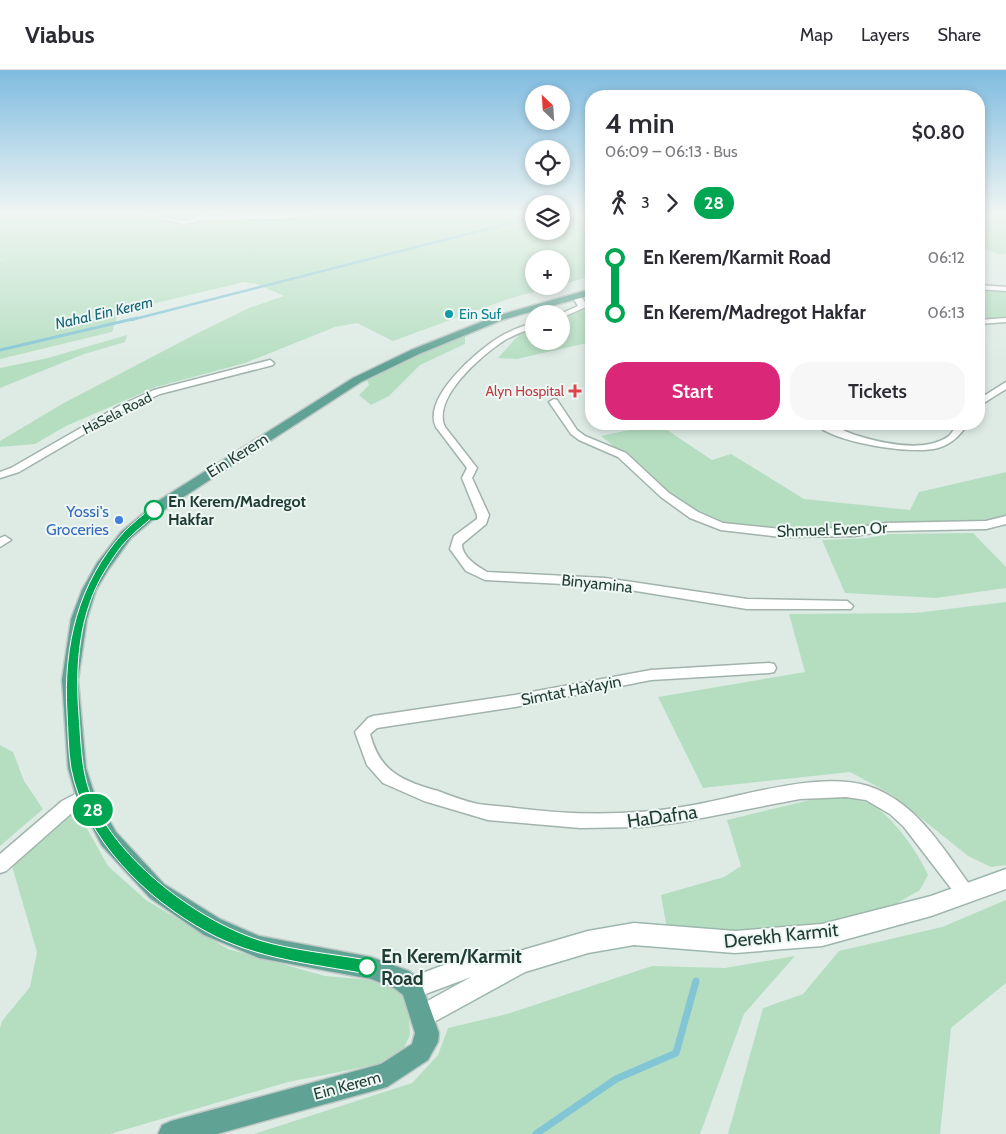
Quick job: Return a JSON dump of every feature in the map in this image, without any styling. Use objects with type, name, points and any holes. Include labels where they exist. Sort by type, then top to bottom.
[{"type":"main road","name":"Ein Kerem","points":[[171,1134],[387,1075],[420,1052],[426,1042],[427,1033],[412,988],[402,979],[370,968],[259,948],[212,927],[157,891],[129,863],[109,839],[85,796],[77,768],[70,680],[79,620],[90,590],[102,567],[126,535],[172,496],[372,372],[499,318],[584,294]]},
{"type":"street","points":[[985,287],[1006,289]]},
{"type":"street","points":[[570,312],[582,307],[581,302],[584,294]]},
{"type":"street","points":[[985,322],[1006,320]]},
{"type":"street","name":"Binyamina","points":[[525,329],[511,334],[495,344],[467,368],[443,400],[438,420],[448,437],[461,450],[472,468],[467,478],[483,515],[482,521],[458,539],[456,549],[470,568],[485,576],[605,582],[747,604],[847,606]]},
{"type":"street","name":"HaSela Road","points":[[0,474],[15,470],[122,408],[157,392],[270,363]]},
{"type":"street","points":[[985,399],[1006,385]]},
{"type":"street","name":"Shmuel Even Or","points":[[554,402],[574,432],[582,438],[622,455],[665,496],[694,515],[721,526],[781,533],[854,532],[886,527],[986,525],[1006,520]]},
{"type":"street","points":[[834,430],[856,440],[894,447],[913,447],[942,443],[959,430]]},
{"type":"street","name":"Simtat HaYayin","points":[[373,722],[516,701],[651,675],[769,668]]},
{"type":"street","name":"HaDafna","points":[[373,722],[362,732],[365,750],[378,771],[408,789],[478,811],[554,820],[620,822],[681,815],[800,792],[842,788],[869,793],[887,803],[904,816],[966,894]]},
{"type":"street","points":[[0,865],[68,806],[85,796]]},
{"type":"street","name":"Derekh Karmit","points":[[412,988],[473,965],[523,961],[588,942],[634,934],[735,942],[822,935],[931,906],[1006,879]]},
{"type":"street","name":"Derekh Karmit","points":[[422,1016],[523,961]]},
{"type":"green space","points":[[0,264],[525,264],[525,294],[393,341],[357,323],[335,327],[245,363],[156,387],[66,426],[35,444],[0,447],[0,441],[62,404],[249,308],[284,296],[257,284],[244,282],[148,305],[117,317],[112,332],[0,359]]},
{"type":"green space","points":[[570,264],[585,264],[585,278],[570,282]]},
{"type":"green space","points":[[985,289],[1006,291],[1006,317],[985,319]]},
{"type":"green space","points":[[585,309],[585,343],[570,347],[570,315]]},
{"type":"green space","points":[[525,333],[525,350],[556,350],[517,359],[498,358],[519,335]]},
{"type":"green space","points":[[127,335],[125,342],[84,354],[0,388],[0,368],[48,358]]},
{"type":"green space","points":[[465,335],[465,344],[420,365],[389,396],[371,405],[359,395],[369,385],[367,380],[398,364]]},
{"type":"green space","points":[[630,430],[667,430],[712,460],[731,454],[804,499],[910,510],[919,492],[1006,472],[1006,517],[996,521],[812,530],[757,528],[719,522],[688,507],[601,436]]},
{"type":"green space","points":[[973,533],[1006,567],[1006,588],[936,598],[845,593],[822,540],[867,538],[890,534]]},
{"type":"green space","points":[[1006,602],[1006,865],[991,867],[968,856],[891,794],[850,772],[703,788],[658,697],[805,672],[789,614],[915,613]]},
{"type":"green space","points":[[0,745],[13,752],[24,781],[43,809],[0,846]]},
{"type":"green space","points":[[848,797],[871,804],[888,817],[904,836],[928,875],[920,890],[880,913],[802,936],[667,929],[661,895],[724,877],[741,866],[727,820],[814,799]]},
{"type":"green space","points":[[76,809],[108,866],[146,900],[228,949],[325,976],[383,981],[403,990],[409,1015],[410,1035],[402,1052],[380,1064],[288,1082],[110,1134],[0,1134],[0,1028],[2,1021],[30,987],[37,952],[12,866]]},
{"type":"green space","points":[[1006,900],[1006,983],[951,1028],[940,1134],[728,1134],[763,1008],[803,994],[839,951],[942,927]]},
{"type":"green space","points":[[795,956],[744,1014],[700,1134],[254,1134],[412,1083],[438,1055],[448,1028],[507,1014],[652,966],[725,968]]},
{"type":"waterway","name":"Nahal Ein Kerem","points":[[131,320],[351,264]]},
{"type":"waterway","name":"Nahal Ein Kerem","points":[[0,350],[137,318]]},
{"type":"waterway","points":[[536,1134],[616,1079],[676,1053],[696,981]]},
{"type":"bus line","name":"28","points":[[154,510],[126,535],[102,567],[90,590],[79,620],[70,680],[77,768],[85,796],[109,839],[129,863],[157,891],[182,909],[212,927],[259,948],[367,967]]},
{"type":"place","name":"Ein Suf","points":[[449,314]]},
{"type":"place","name":"Alyn Hospital","points":[[575,391]]},
{"type":"place","name":"En Kerem/Madregot Hakfar","points":[[154,510]]},
{"type":"place","name":"Yossi's Groceries","points":[[119,520]]},
{"type":"place","name":"En Kerem/Karmit Road","points":[[367,967]]}]
